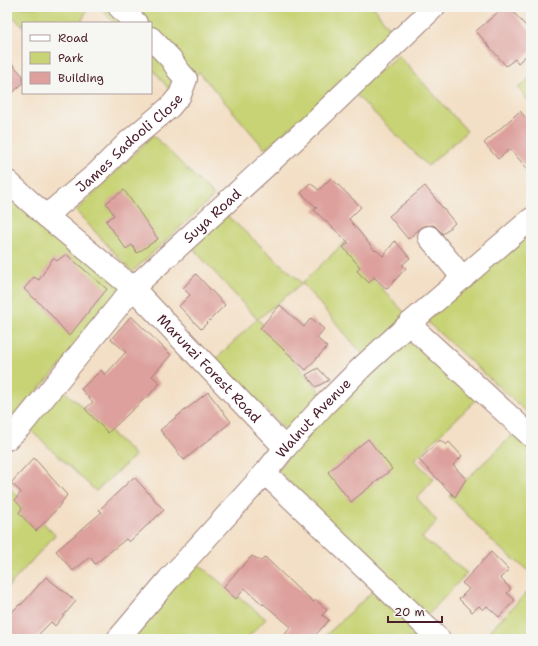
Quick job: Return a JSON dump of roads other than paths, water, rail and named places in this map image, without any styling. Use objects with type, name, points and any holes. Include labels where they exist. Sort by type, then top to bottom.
[{"type":"street","points":[[119,7],[135,22]]},
{"type":"street","name":"Suya Road","points":[[7,439],[21,426],[133,288],[314,123],[434,7]]},
{"type":"street","name":"James Sadooli Close","points":[[46,216],[96,174],[128,142],[170,107],[180,95],[186,79],[171,59],[152,39]]},
{"type":"street","name":"Marunzi Forest Road","points":[[7,181],[46,216],[133,288],[285,448]]},
{"type":"street","name":"Walnut Avenue","points":[[119,639],[169,579],[265,473],[285,448],[323,406],[363,366],[409,324],[531,219]]},
{"type":"street","points":[[429,237],[463,278]]},
{"type":"street","points":[[409,324],[531,436]]},
{"type":"street","points":[[265,473],[439,639]]}]
